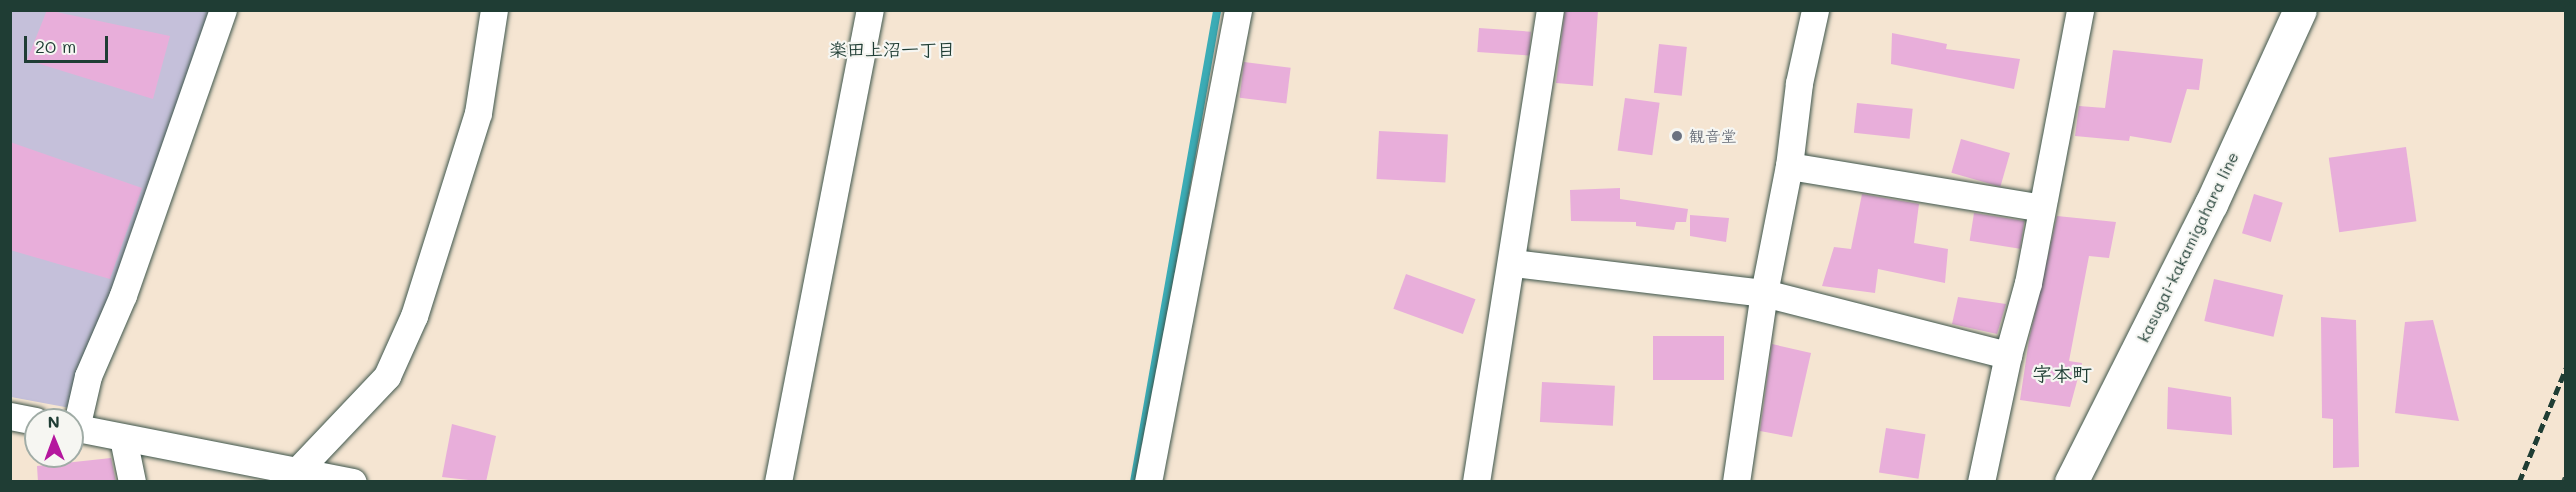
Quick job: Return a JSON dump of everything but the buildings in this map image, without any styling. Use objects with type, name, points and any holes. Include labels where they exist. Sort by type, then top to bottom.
[{"type":"main road","name":"kasugai-kakamigahara line","points":[[2071,482],[2211,204],[2300,10]]},
{"type":"street","points":[[79,408],[88,376],[123,295],[223,10]]},
{"type":"street","points":[[297,471],[387,375],[414,316],[478,113],[494,10]]},
{"type":"street","points":[[778,482],[870,10]]},
{"type":"street","points":[[1148,482],[1238,10]]},
{"type":"street","points":[[1476,482],[1513,263],[1550,10]]},
{"type":"street","points":[[1736,482],[1764,293],[1789,166],[1799,83],[1815,10]]},
{"type":"street","points":[[1981,482],[2008,355],[2028,283],[2080,10]]},
{"type":"street","points":[[1789,166],[2042,208]]},
{"type":"street","points":[[1513,263],[1764,293],[2008,355]]},
{"type":"street","points":[[84,430],[352,482]]},
{"type":"street","points":[[123,438],[132,482]]},
{"type":"path","points":[[2563,482],[2565,475]]},
{"type":"shaded area","points":[[10,11],[222,11],[82,408],[11,397]]},
{"type":"waterway","points":[[1134,482],[1217,10]]},
{"type":"railway","points":[[2519,482],[2566,368]]},
{"type":"place","name":"観音堂","points":[[1677,136]]},
{"type":"district","name":"楽田上沼一丁目","points":[[892,49]]},
{"type":"district","name":"字本町","points":[[2062,373]]}]
